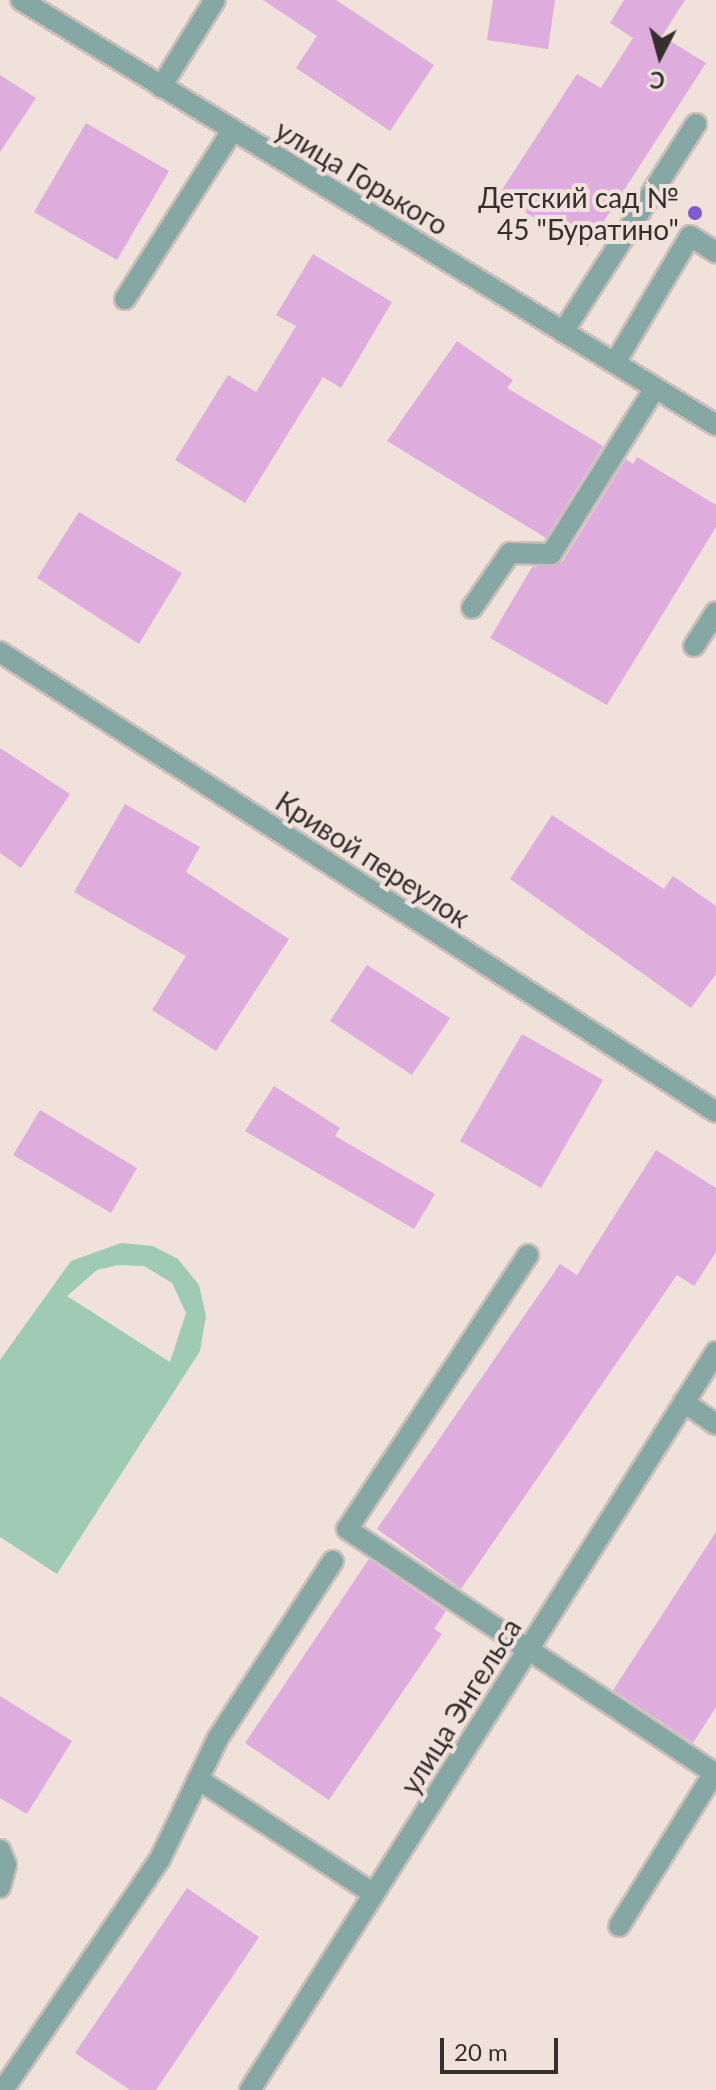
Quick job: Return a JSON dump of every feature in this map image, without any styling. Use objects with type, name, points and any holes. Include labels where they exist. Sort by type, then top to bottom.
[{"type":"street","name":"улица Горького","points":[[21,0],[716,425]]},
{"type":"street","points":[[161,87],[215,0]]},
{"type":"street","points":[[563,332],[696,124]]},
{"type":"street","points":[[125,299],[232,131]]},
{"type":"street","points":[[615,363],[690,236],[716,252]]},
{"type":"street","points":[[472,608],[510,553],[551,554],[655,388]]},
{"type":"street","points":[[694,646],[716,612]]},
{"type":"street","name":"Кривой переулок","points":[[0,652],[716,1112]]},
{"type":"street","points":[[528,1255],[347,1529],[530,1646],[715,1771],[619,1926]]},
{"type":"street","name":"улица Энгельса","points":[[250,2090],[716,1352]]},
{"type":"street","points":[[684,1402],[716,1424]]},
{"type":"street","points":[[3,2090],[160,1859],[198,1779],[333,1561]]},
{"type":"street","points":[[198,1779],[374,1894]]},
{"type":"street","points":[[0,1850],[6,1865],[0,1887]]},
{"type":"green space","points":[[121,1243],[153,1246],[178,1259],[199,1285],[206,1316],[200,1351],[57,1574],[0,1537],[0,1360],[71,1261]],"holes":[[[118,1265],[144,1266],[172,1283],[186,1313],[170,1362],[67,1296],[97,1270]]]},
{"type":"building","points":[[263,0],[336,0],[434,65],[390,131],[296,68],[317,36]]},
{"type":"building","points":[[493,0],[555,0],[548,49],[487,40]]},
{"type":"building","points":[[624,0],[685,0],[662,36],[706,63],[586,249],[498,196],[577,74],[601,88],[633,38],[610,23]]},
{"type":"building","points":[[0,75],[36,98],[0,152]]},
{"type":"building","points":[[86,123],[169,171],[117,260],[34,212]]},
{"type":"building","points":[[313,254],[392,302],[341,388],[323,377],[245,503],[175,460],[228,375],[256,392],[296,326],[276,315]]},
{"type":"building","points":[[457,341],[513,380],[507,388],[603,446],[546,538],[387,441]]},
{"type":"building","points":[[637,457],[716,505],[716,527],[607,705],[490,638],[532,567],[562,562],[626,459],[633,464]]},
{"type":"building","points":[[79,512],[182,573],[139,644],[37,578]]},
{"type":"building","points":[[0,748],[70,794],[21,868],[0,853]]},
{"type":"building","points":[[125,804],[200,847],[186,872],[289,939],[216,1051],[152,1010],[186,956],[74,892]]},
{"type":"building","points":[[552,815],[664,889],[673,876],[716,906],[716,974],[691,1008],[510,879]]},
{"type":"building","points":[[367,965],[450,1018],[412,1075],[330,1021]]},
{"type":"building","points":[[522,1034],[603,1080],[541,1188],[460,1141]]},
{"type":"building","points":[[274,1086],[340,1128],[335,1136],[435,1194],[414,1229],[245,1131]]},
{"type":"building","points":[[40,1110],[137,1168],[111,1213],[13,1155]]},
{"type":"building","points":[[656,1150],[716,1188],[716,1252],[694,1286],[677,1275],[461,1589],[377,1529],[560,1264],[577,1275]]},
{"type":"building","points":[[716,1532],[716,1707],[693,1743],[613,1690]]},
{"type":"building","points":[[369,1559],[446,1611],[434,1629],[442,1634],[329,1800],[245,1743]]},
{"type":"building","points":[[0,1696],[72,1741],[27,1814],[0,1798]]},
{"type":"building","points":[[187,1888],[259,1937],[156,2090],[130,2090],[75,2053]]},
{"type":"place","name":"Детский сад № 45 \"Буратино\"","points":[[695,213]]}]
